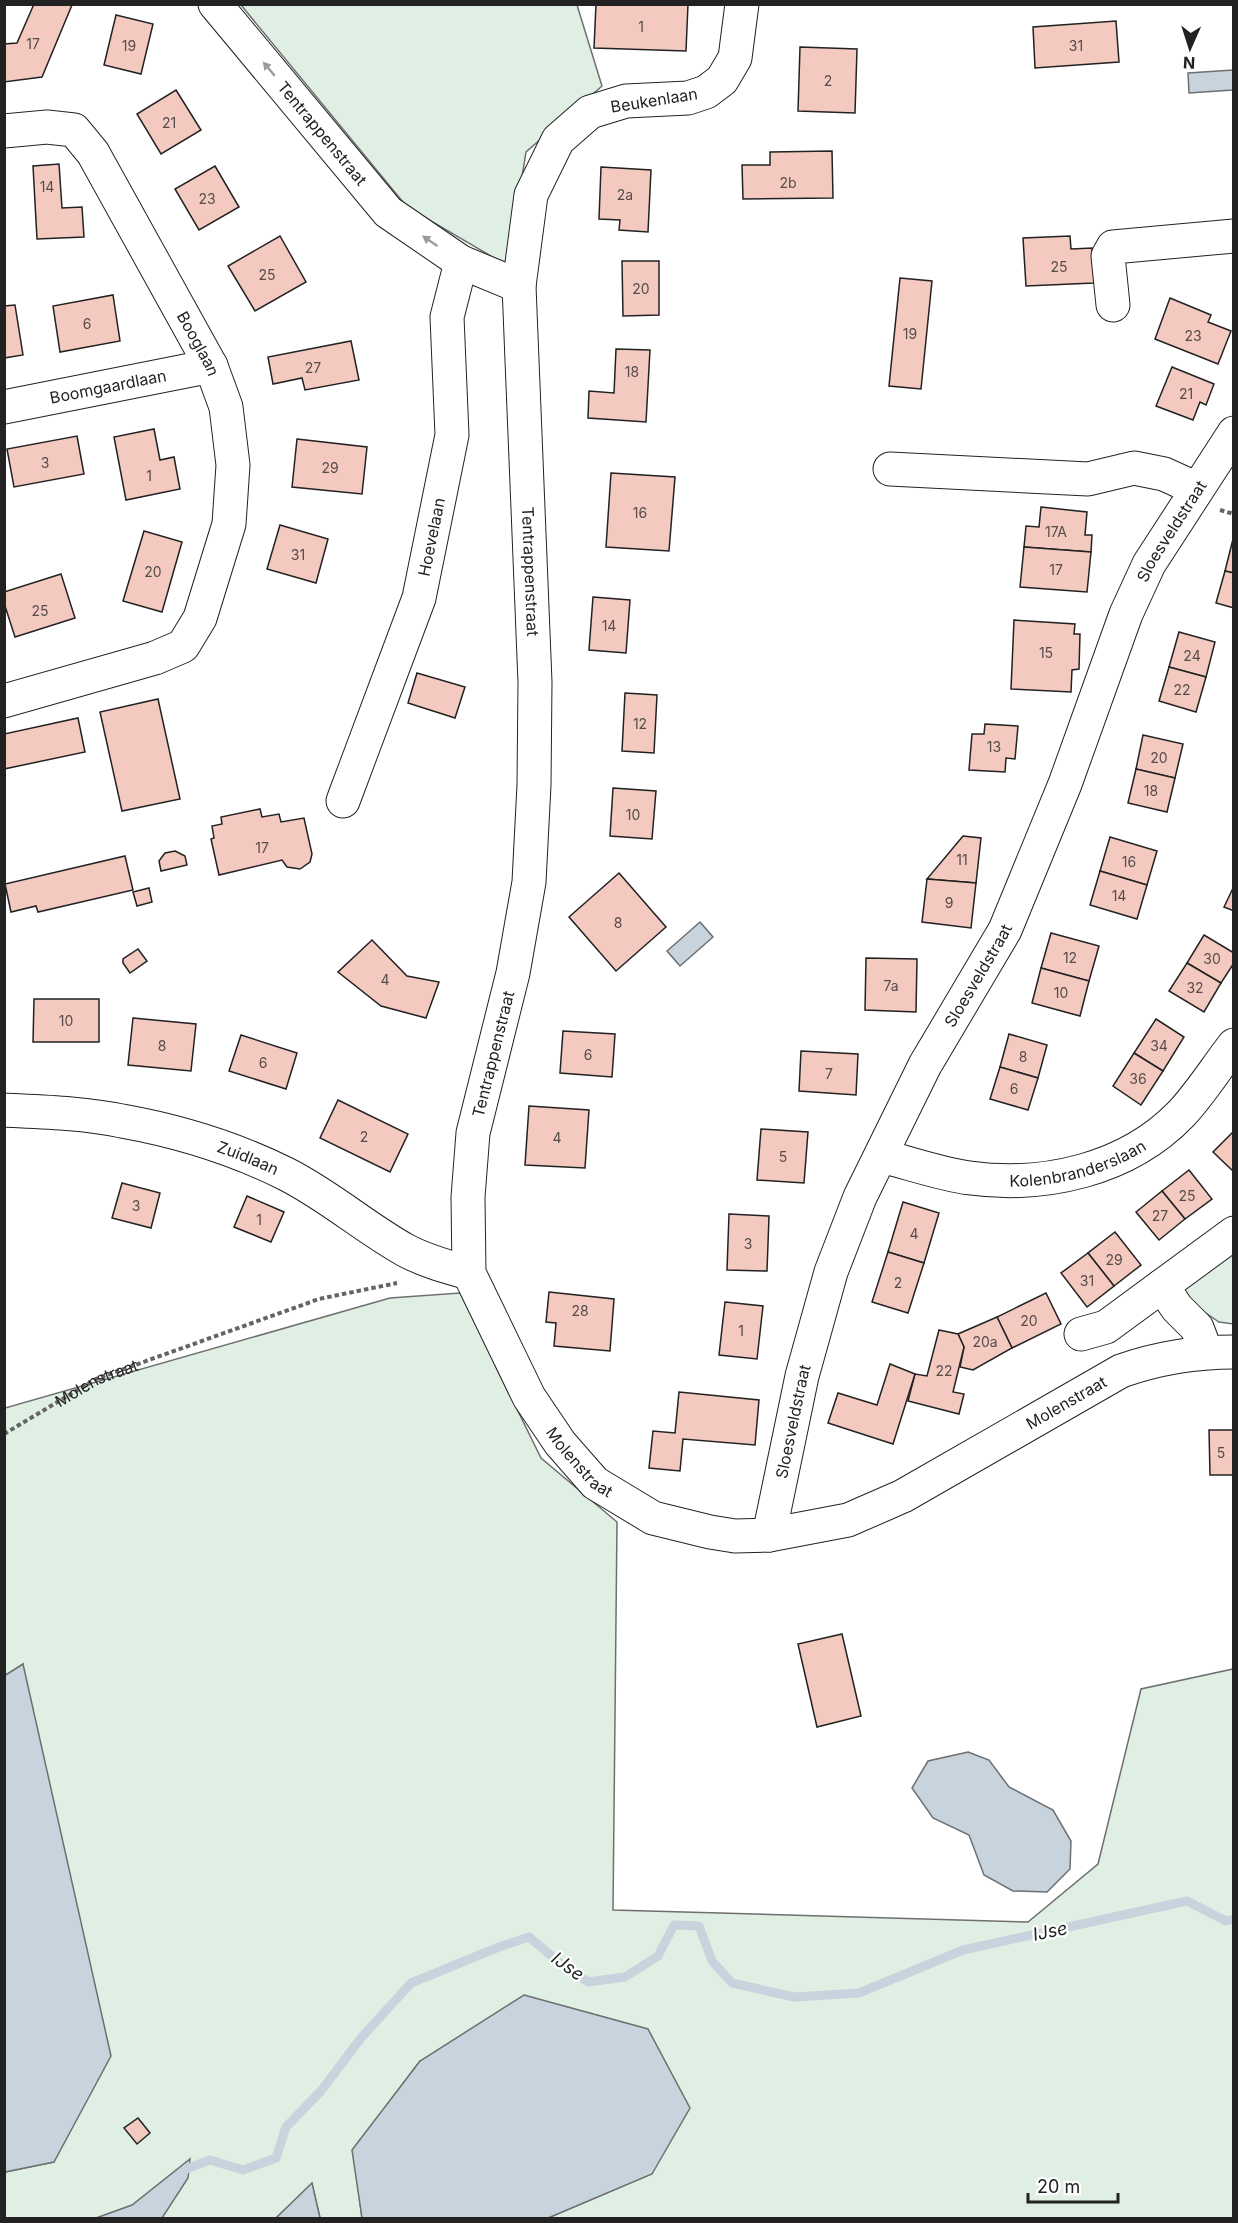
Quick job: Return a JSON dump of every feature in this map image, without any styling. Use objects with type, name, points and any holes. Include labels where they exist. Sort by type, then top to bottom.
[{"type":"street","name":"Tentrappenstraat","points":[[215,4],[388,212],[461,262],[519,286],[535,682],[533,807],[529,882],[515,962],[473,1133],[468,1197],[469,1273]]},
{"type":"street","name":"Beukenlaan","points":[[519,286],[531,195],[558,140],[590,112],[626,101],[688,98],[706,92],[722,80],[735,58],[742,4]]},
{"type":"street","name":"Booglaan","points":[[4,131],[47,127],[74,130],[93,153],[212,366],[226,407],[233,465],[229,524],[200,618],[183,646],[155,658],[4,701]]},
{"type":"street","points":[[1113,304],[1108,256],[1113,247],[1233,236]]},
{"type":"street","name":"Hoevelaan","points":[[343,801],[418,598],[452,435],[447,317],[461,262]]},
{"type":"street","name":"Boomgaardlaan","points":[[4,407],[212,366]]},
{"type":"street","name":"Sloesveldstraat","points":[[769,1535],[802,1376],[831,1272],[860,1197],[925,1065],[1005,930],[1065,784],[1126,614],[1149,564],[1233,433]]},
{"type":"street","points":[[890,469],[1088,479],[1134,468],[1164,474],[1197,489]]},
{"type":"street","name":"Kolenbranderslaan","points":[[881,1156],[969,1178],[1031,1181],[1088,1170],[1142,1146],[1180,1114],[1233,1045]]},
{"type":"street","name":"Zuidlaan","points":[[4,1110],[121,1120],[177,1133],[286,1174],[406,1250],[469,1273]]},
{"type":"street","points":[[1081,1334],[1106,1328],[1233,1233]]},
{"type":"street","name":"Molenstraat","points":[[469,1273],[529,1397],[560,1443],[596,1483],[653,1518],[710,1533],[735,1536],[769,1535],[848,1520],[903,1496],[1121,1371],[1149,1361],[1220,1352]]},
{"type":"street","points":[[1162,1286],[1177,1308],[1220,1352]]},
{"type":"path","name":"Molenstraat","points":[[4,1434],[96,1379],[319,1299],[400,1282]]},
{"type":"green space","points":[[241,5],[577,5],[602,86],[526,152],[508,266],[407,207]]},
{"type":"green space","points":[[1233,1248],[1233,1324],[1219,1322],[1175,1292]]},
{"type":"green space","points":[[460,1293],[541,1458],[617,1522],[613,1910],[1028,1922],[1098,1864],[1141,1689],[1233,1669],[1233,2218],[548,2218],[651,2174],[420,2061],[353,2150],[362,2218],[320,2218],[312,2184],[276,2218],[5,2218],[5,2172],[54,2162],[23,1664],[5,1676],[5,1408],[390,1298]]},
{"type":"shaded area","points":[[1233,70],[1233,90],[1189,93],[1188,73]]},
{"type":"shaded area","points":[[700,922],[713,937],[680,966],[667,951]]},
{"type":"shaded area","points":[[23,1664],[111,2056],[54,2162],[5,2172],[4,1676]]},
{"type":"shaded area","points":[[968,1752],[989,1760],[1009,1787],[1053,1810],[1071,1841],[1070,1869],[1047,1892],[1013,1891],[984,1875],[969,1835],[933,1818],[912,1788],[928,1761]]},
{"type":"shaded area","points":[[524,1995],[648,2029],[690,2108],[652,2174],[548,2218],[362,2218],[352,2150],[420,2061]]},
{"type":"shaded area","points":[[190,2159],[188,2178],[162,2218],[96,2218],[132,2205]]},
{"type":"shaded area","points":[[312,2183],[320,2218],[276,2218]]},
{"type":"building","points":[[34,4],[72,5],[42,77],[4,82],[4,44],[17,43]]},
{"type":"building","points":[[596,4],[688,4],[686,51],[594,48]]},
{"type":"building","points":[[116,15],[153,24],[141,74],[104,65]]},
{"type":"building","points":[[1116,21],[1119,62],[1035,68],[1033,27]]},
{"type":"building","points":[[800,47],[857,49],[855,113],[798,111]]},
{"type":"building","points":[[176,90],[201,130],[161,154],[137,114]]},
{"type":"building","points":[[832,151],[833,198],[743,199],[742,165],[770,165],[770,152]]},
{"type":"building","points":[[59,164],[62,208],[82,207],[84,237],[37,239],[33,166]]},
{"type":"building","points":[[215,166],[239,207],[199,230],[175,189]]},
{"type":"building","points":[[601,167],[651,170],[648,232],[619,230],[620,220],[599,219]]},
{"type":"building","points":[[280,236],[306,282],[255,311],[228,266]]},
{"type":"building","points":[[1070,236],[1071,249],[1092,248],[1094,283],[1026,286],[1023,238]]},
{"type":"building","points":[[622,261],[659,261],[659,315],[623,316]]},
{"type":"building","points":[[900,278],[932,281],[921,389],[889,386]]},
{"type":"building","points":[[113,295],[120,341],[60,352],[53,306]]},
{"type":"building","points":[[1170,298],[1211,315],[1208,322],[1231,331],[1218,364],[1155,339]]},
{"type":"building","points":[[15,305],[23,355],[4,358],[4,306]]},
{"type":"building","points":[[351,341],[359,380],[305,390],[302,378],[273,384],[268,357]]},
{"type":"building","points":[[616,349],[650,350],[646,422],[588,418],[589,391],[614,393]]},
{"type":"building","points":[[1172,367],[1214,384],[1206,405],[1200,402],[1193,420],[1156,406]]},
{"type":"building","points":[[154,429],[160,460],[174,457],[180,489],[126,500],[114,437]]},
{"type":"building","points":[[77,436],[84,474],[14,487],[7,449]]},
{"type":"building","points":[[297,439],[367,447],[362,494],[292,487]]},
{"type":"building","points":[[611,473],[675,477],[669,551],[606,547]]},
{"type":"building","points":[[1041,507],[1087,512],[1085,535],[1092,535],[1091,552],[1024,547],[1026,526],[1039,527]]},
{"type":"building","points":[[280,525],[328,539],[316,583],[267,569]]},
{"type":"building","points":[[144,531],[182,542],[162,612],[123,601]]},
{"type":"building","points":[[1234,539],[1234,573],[1225,571]]},
{"type":"building","points":[[1024,547],[1091,552],[1087,592],[1020,587]]},
{"type":"building","points":[[1225,571],[1234,573],[1234,608],[1216,603]]},
{"type":"building","points":[[61,574],[75,618],[15,637],[4,603],[4,592]]},
{"type":"building","points":[[593,597],[630,600],[626,653],[589,650]]},
{"type":"building","points":[[1014,620],[1075,624],[1074,634],[1080,634],[1079,669],[1072,670],[1071,692],[1011,689]]},
{"type":"building","points":[[1179,632],[1215,642],[1206,677],[1169,667]]},
{"type":"building","points":[[1169,667],[1206,677],[1196,712],[1159,701]]},
{"type":"building","points":[[417,673],[465,687],[455,718],[408,703]]},
{"type":"building","points":[[625,693],[657,695],[654,753],[622,751]]},
{"type":"building","points":[[158,699],[180,799],[122,811],[100,712]]},
{"type":"building","points":[[78,718],[85,752],[4,769],[4,734]]},
{"type":"building","points":[[985,724],[1018,726],[1015,759],[1006,758],[1005,772],[969,770],[972,734],[984,734]]},
{"type":"building","points":[[1143,735],[1183,744],[1175,778],[1136,769]]},
{"type":"building","points":[[1136,769],[1175,778],[1167,812],[1128,803]]},
{"type":"building","points":[[613,788],[656,791],[652,839],[610,836]]},
{"type":"building","points":[[260,809],[262,817],[279,814],[281,822],[304,818],[312,854],[310,862],[300,869],[287,867],[282,860],[219,875],[211,839],[214,838],[212,826],[222,824],[221,817]]},
{"type":"building","points":[[963,836],[981,838],[976,883],[927,879]]},
{"type":"building","points":[[1110,837],[1157,851],[1147,885],[1100,871]]},
{"type":"building","points":[[175,851],[185,856],[187,865],[161,871],[159,861],[165,853]]},
{"type":"building","points":[[125,856],[133,890],[38,912],[36,906],[11,912],[5,884]]},
{"type":"building","points":[[1100,871],[1147,885],[1137,919],[1090,905]]},
{"type":"building","points":[[619,873],[666,927],[616,971],[569,917]]},
{"type":"building","points":[[927,879],[976,883],[971,928],[922,922]]},
{"type":"building","points":[[1234,886],[1234,911],[1224,907]]},
{"type":"building","points":[[149,888],[152,902],[137,906],[133,892]]},
{"type":"building","points":[[1051,933],[1099,946],[1089,981],[1041,968]]},
{"type":"building","points":[[1204,935],[1234,953],[1234,963],[1221,983],[1187,963]]},
{"type":"building","points":[[372,940],[407,976],[439,982],[426,1018],[381,1006],[338,972]]},
{"type":"building","points":[[138,949],[147,961],[130,973],[123,959]]},
{"type":"building","points":[[866,958],[917,959],[916,1012],[865,1010]]},
{"type":"building","points":[[1187,963],[1221,983],[1204,1012],[1169,991]]},
{"type":"building","points":[[1041,968],[1089,981],[1080,1016],[1032,1003]]},
{"type":"building","points":[[34,999],[99,999],[99,1042],[33,1042]]},
{"type":"building","points":[[133,1018],[196,1024],[191,1071],[128,1065]]},
{"type":"building","points":[[1156,1019],[1184,1037],[1163,1071],[1134,1053]]},
{"type":"building","points":[[563,1031],[615,1034],[612,1077],[560,1073]]},
{"type":"building","points":[[1009,1034],[1047,1045],[1038,1078],[1000,1067]]},
{"type":"building","points":[[241,1035],[297,1053],[286,1089],[229,1071]]},
{"type":"building","points":[[801,1051],[858,1054],[856,1095],[799,1091]]},
{"type":"building","points":[[1134,1053],[1163,1071],[1141,1105],[1113,1086]]},
{"type":"building","points":[[1000,1067],[1038,1078],[1028,1110],[990,1099]]},
{"type":"building","points":[[338,1100],[408,1134],[390,1172],[320,1138]]},
{"type":"building","points":[[529,1106],[589,1110],[585,1168],[525,1165]]},
{"type":"building","points":[[761,1129],[808,1132],[804,1183],[757,1180]]},
{"type":"building","points":[[1234,1131],[1234,1172],[1213,1152]]},
{"type":"building","points":[[1189,1170],[1212,1199],[1185,1219],[1162,1191]]},
{"type":"building","points":[[122,1183],[160,1193],[151,1228],[112,1218]]},
{"type":"building","points":[[1162,1191],[1185,1219],[1159,1240],[1136,1212]]},
{"type":"building","points":[[247,1196],[284,1212],[271,1242],[234,1227]]},
{"type":"building","points":[[903,1202],[939,1213],[924,1263],[888,1252]]},
{"type":"building","points":[[729,1214],[769,1216],[767,1271],[727,1270]]},
{"type":"building","points":[[1115,1232],[1141,1265],[1114,1286],[1088,1253]]},
{"type":"building","points":[[888,1252],[924,1263],[908,1313],[872,1302]]},
{"type":"building","points":[[1088,1253],[1114,1286],[1087,1307],[1061,1273]]},
{"type":"building","points":[[549,1292],[614,1299],[610,1351],[554,1346],[556,1323],[546,1322]]},
{"type":"building","points":[[1046,1293],[1061,1324],[1012,1348],[997,1317]]},
{"type":"building","points":[[725,1302],[763,1306],[757,1359],[719,1355]]},
{"type":"building","points":[[997,1317],[1012,1348],[973,1370],[960,1367],[964,1347],[958,1334]]},
{"type":"building","points":[[939,1330],[958,1334],[964,1347],[953,1392],[964,1394],[959,1414],[908,1401],[915,1374],[927,1376]]},
{"type":"building","points":[[890,1364],[915,1374],[893,1444],[828,1423],[838,1393],[877,1405]]},
{"type":"building","points":[[679,1392],[759,1400],[755,1445],[683,1439],[680,1471],[649,1468],[653,1431],[675,1433]]},
{"type":"building","points":[[1209,1430],[1234,1430],[1234,1475],[1210,1475]]},
{"type":"building","points":[[842,1634],[861,1716],[817,1727],[798,1644]]},
{"type":"building","points":[[138,2118],[150,2133],[137,2144],[124,2128]]},
{"type":"waterway","name":"IJse","points":[[181,2174],[186,2169],[210,2160],[243,2170],[276,2158],[286,2127],[321,2091],[361,2038],[411,1983],[529,1937],[561,1964],[588,1982],[625,1977],[658,1956],[674,1925],[699,1926],[712,1961],[732,1983],[794,1997],[859,1993],[963,1950],[1187,1901],[1226,1921],[1234,1919]]}]
